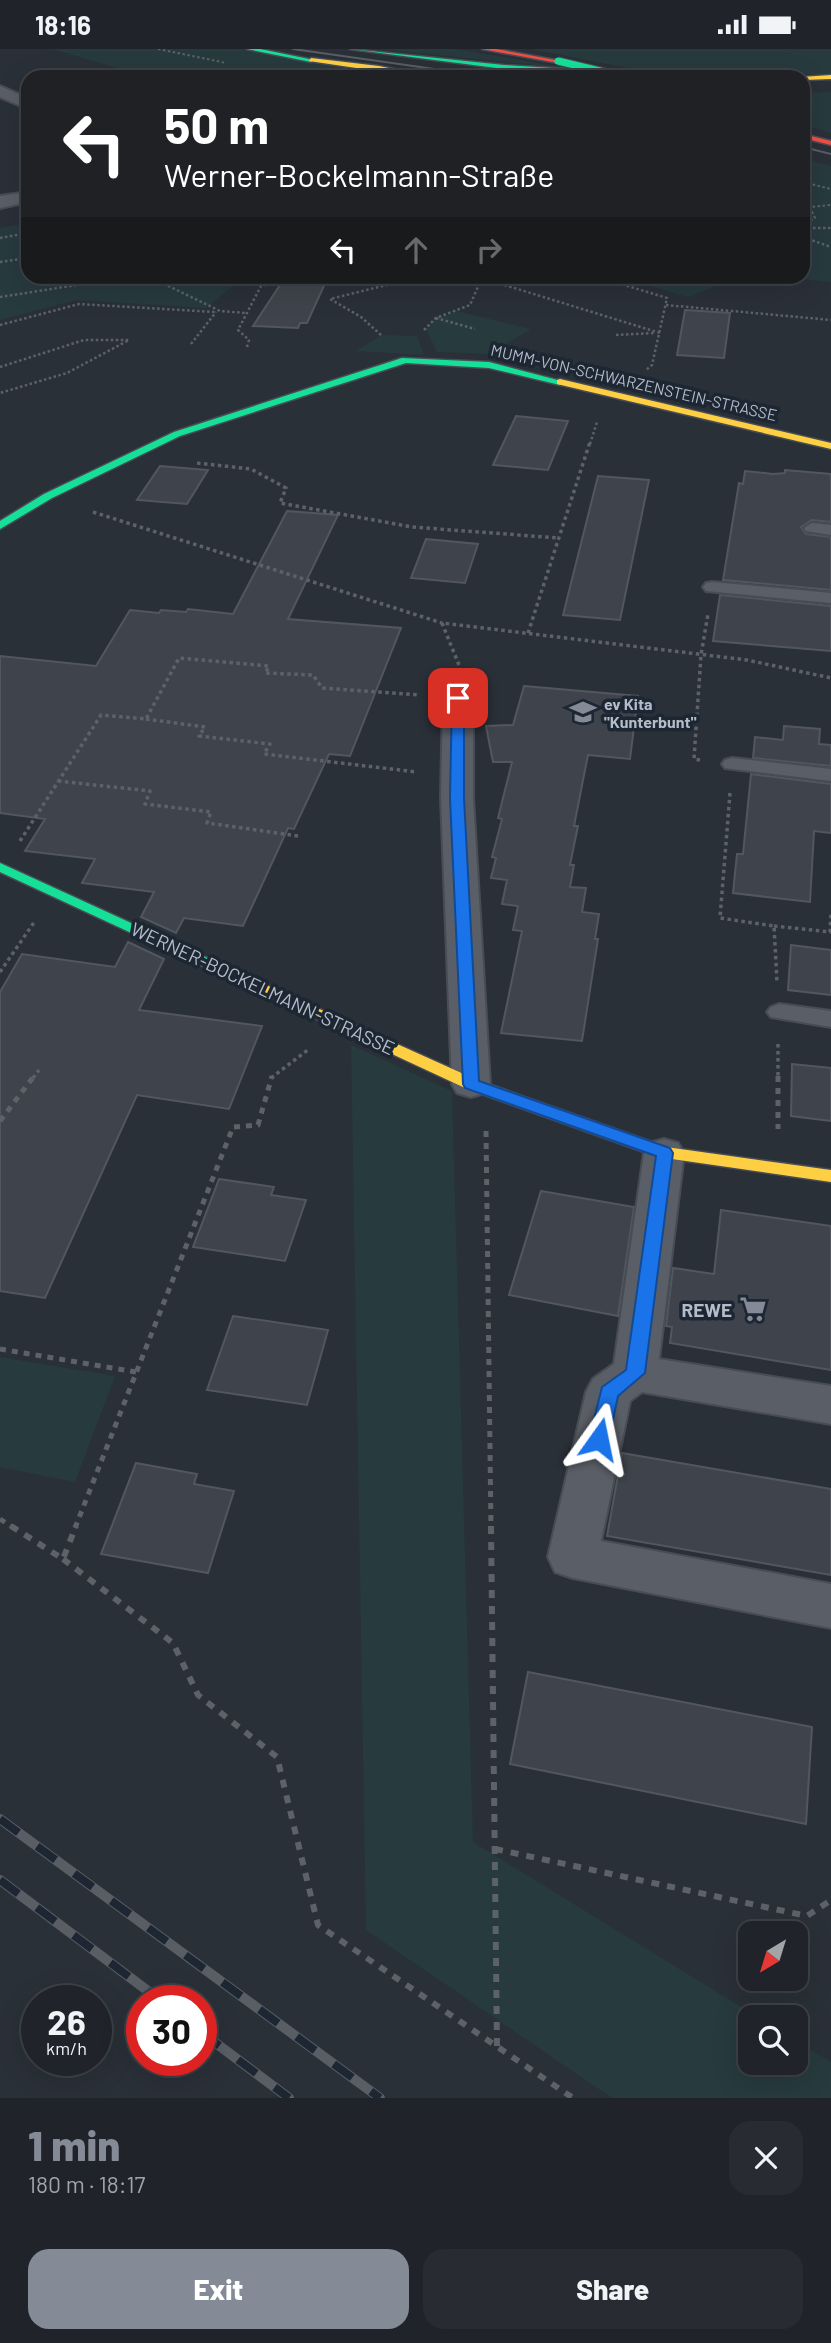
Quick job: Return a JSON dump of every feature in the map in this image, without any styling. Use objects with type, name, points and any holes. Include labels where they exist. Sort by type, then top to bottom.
[{"type":"main road","points":[[250,49],[384,70]]},
{"type":"main road","points":[[352,49],[504,67],[562,70]]},
{"type":"main road","points":[[485,49],[596,70]]},
{"type":"main road","points":[[312,59],[411,70]]},
{"type":"main road","points":[[810,78],[831,77]]},
{"type":"main road","points":[[810,89],[831,88]]},
{"type":"main road","points":[[810,138],[831,143]]},
{"type":"main road","name":"MUMM-VON-SCHWARZENSTEIN-STRASSE","points":[[0,526],[48,496],[177,434],[398,361],[448,361],[489,365],[831,446]]},
{"type":"main road","name":"WERNER-BOCKELMANN-STRASSE","points":[[1,868],[479,1087],[664,1153],[831,1176]]},
{"type":"street","points":[[0,92],[21,107]]},
{"type":"street","points":[[0,202],[21,198]]},
{"type":"street","points":[[458,698],[457,776],[479,1087]]},
{"type":"street","points":[[635,1373],[664,1153]]},
{"type":"street","points":[[831,1405],[635,1373],[609,1392],[573,1557],[831,1606]]},
{"type":"lane","points":[[812,528],[831,530]]},
{"type":"lane","points":[[712,587],[831,598]]},
{"type":"lane","points":[[732,764],[831,775]]},
{"type":"lane","points":[[779,1012],[831,1019]]},
{"type":"path","points":[[810,184],[831,189]]},
{"type":"path","points":[[810,221],[815,218],[810,207],[831,205]]},
{"type":"path","points":[[810,226],[831,228]]},
{"type":"path","points":[[0,238],[21,234]]},
{"type":"path","points":[[810,240],[831,247]]},
{"type":"path","points":[[0,262],[21,259]]},
{"type":"path","points":[[0,297],[92,284]]},
{"type":"path","points":[[162,284],[220,311]]},
{"type":"path","points":[[247,347],[250,340],[238,330],[261,286],[269,284]]},
{"type":"path","points":[[375,330],[361,317],[330,299],[391,284]]},
{"type":"path","points":[[418,336],[436,318],[464,308],[472,301],[479,284]]},
{"type":"path","points":[[501,284],[660,333]]},
{"type":"path","points":[[528,633],[604,400],[652,365],[667,298],[622,284]]},
{"type":"path","points":[[0,325],[79,304],[246,313]]},
{"type":"path","points":[[666,305],[831,320]]},
{"type":"path","points":[[191,344],[215,312]]},
{"type":"path","points":[[616,335],[660,333]]},
{"type":"path","points":[[0,367],[84,340],[129,341],[90,364],[35,387],[0,393]]},
{"type":"path","points":[[132,456],[251,469],[286,488],[281,503],[412,527],[559,538]]},
{"type":"path","points":[[48,496],[224,556],[442,622],[747,660],[831,678]]},
{"type":"path","points":[[712,587],[701,655],[694,759],[732,764],[720,918],[830,932],[831,914]]},
{"type":"path","points":[[146,719],[179,658],[269,666],[265,673],[313,675],[322,688],[458,698],[459,659],[442,622]]},
{"type":"path","points":[[1,868],[100,715],[205,727],[199,736],[270,744],[264,754],[457,776]]},
{"type":"path","points":[[58,781],[149,791],[145,804],[211,812],[207,824],[298,836]]},
{"type":"path","points":[[0,972],[55,892]]},
{"type":"path","points":[[775,926],[779,1012],[778,1169]]},
{"type":"path","points":[[63,1559],[233,1127],[257,1125],[272,1075],[343,1025]]},
{"type":"path","points":[[0,1121],[39,1070]]},
{"type":"path","points":[[479,1087],[498,2047]]},
{"type":"path","points":[[0,1349],[136,1372]]},
{"type":"path","points":[[0,1519],[63,1559],[173,1643],[198,1695],[276,1757],[318,1925],[573,2098]]},
{"type":"path","points":[[495,1849],[807,1916],[831,1900]]},
{"type":"green space","points":[[52,49],[250,49],[385,70],[124,70]]},
{"type":"green space","points":[[377,49],[455,49],[582,70]]},
{"type":"green space","points":[[531,49],[831,49],[831,74],[810,74],[810,70],[632,69]]},
{"type":"green space","points":[[831,92],[831,133],[810,127],[810,93]]},
{"type":"green space","points":[[810,161],[831,166],[831,282],[810,280]]},
{"type":"green space","points":[[21,224],[21,284],[235,284],[206,308],[76,300],[0,320],[0,228]]},
{"type":"green space","points":[[643,284],[721,284],[688,297]]},
{"type":"green space","points":[[457,311],[531,329],[489,354],[437,352],[426,329],[435,319]]},
{"type":"green space","points":[[381,335],[417,336],[424,355],[356,351]]},
{"type":"green space","points":[[351,1045],[452,1091],[473,1842],[738,2005],[738,2075],[808,2075],[808,2048],[831,2062],[831,2098],[612,2098],[366,1930]]},
{"type":"green space","points":[[0,1357],[115,1376],[75,1482],[0,1467]]},
{"type":"building","points":[[325,284],[307,323],[300,323],[298,328],[253,326],[280,285]]},
{"type":"building","points":[[685,310],[730,313],[724,358],[677,355]]},
{"type":"building","points":[[516,416],[568,421],[548,470],[493,465]]},
{"type":"building","points":[[160,466],[208,470],[187,504],[137,500]]},
{"type":"building","points":[[785,470],[831,474],[831,522],[812,520],[801,527],[806,534],[831,537],[831,590],[723,580],[739,483],[743,484],[745,471],[773,474],[785,473]]},
{"type":"building","points":[[598,476],[649,480],[620,620],[563,615]]},
{"type":"building","points":[[287,511],[338,515],[288,619],[401,628],[350,756],[329,754],[294,829],[288,828],[243,926],[184,918],[176,933],[141,917],[154,892],[82,883],[95,859],[25,851],[45,819],[0,813],[0,656],[96,666],[130,610],[159,613],[161,610],[186,612],[188,609],[233,614]]},
{"type":"building","points":[[426,539],[478,544],[465,583],[411,578]]},
{"type":"building","points":[[720,595],[831,606],[831,651],[713,641]]},
{"type":"building","points":[[524,686],[638,696],[630,759],[588,755],[574,826],[578,826],[570,865],[574,865],[570,887],[586,888],[582,912],[599,914],[595,939],[598,939],[582,1041],[501,1033],[522,931],[513,930],[518,906],[502,904],[507,880],[491,878],[496,858],[492,857],[502,819],[498,818],[512,762],[493,762],[486,726],[513,725]]},
{"type":"building","points":[[784,726],[820,729],[819,744],[831,745],[831,766],[753,758],[755,737],[783,740]]},
{"type":"building","points":[[751,774],[831,784],[831,833],[814,831],[810,902],[733,893],[737,854],[743,854]]},
{"type":"building","points":[[128,942],[164,959],[139,1010],[262,1026],[229,1109],[137,1095],[45,1298],[0,1291],[0,992],[22,954],[115,967]]},
{"type":"building","points":[[791,945],[831,950],[831,995],[788,990]]},
{"type":"building","points":[[792,1064],[831,1068],[831,1121],[791,1116]]},
{"type":"building","points":[[219,1179],[274,1187],[271,1195],[306,1200],[285,1261],[193,1247]]},
{"type":"building","points":[[541,1191],[634,1207],[618,1316],[509,1295]]},
{"type":"building","name":"REWE","points":[[721,1210],[831,1226],[831,1370],[670,1343],[672,1327],[666,1326],[673,1268],[714,1274]]},
{"type":"building","points":[[233,1316],[328,1330],[307,1405],[207,1390]]},
{"type":"building","points":[[622,1453],[831,1489],[831,1575],[607,1536]]},
{"type":"building","points":[[136,1463],[197,1474],[194,1484],[234,1491],[208,1573],[101,1554]]},
{"type":"building","points":[[528,1672],[812,1727],[806,1824],[510,1764]]},
{"type":"tram line","points":[[293,49],[442,70]]},
{"type":"tram line","points":[[810,149],[831,154]]},
{"type":"railway","points":[[0,1819],[380,2098]]},
{"type":"railway","points":[[0,1880],[140,1985]]},
{"type":"railway","points":[[217,2044],[289,2098]]},
{"type":"traffic: fast","points":[[250,49],[311,60]]},
{"type":"traffic: fast","points":[[353,49],[504,67],[562,70]]},
{"type":"traffic: fast","points":[[558,61],[596,70]]},
{"type":"traffic: fast","points":[[0,526],[48,496],[177,434],[405,360],[489,365],[560,382]]},
{"type":"traffic: fast","points":[[0,867],[255,985]]},
{"type":"traffic: slow","points":[[311,60],[379,68]]},
{"type":"traffic: slow","points":[[331,63],[380,70]]},
{"type":"traffic: slow","points":[[810,78],[831,77]]},
{"type":"traffic: slow","points":[[560,382],[831,446]]},
{"type":"traffic: slow","points":[[255,985],[471,1084],[664,1153],[831,1176]]},
{"type":"traffic: jam","points":[[485,49],[558,61]]},
{"type":"traffic: jam","points":[[810,138],[831,143]]},
{"type":"place","name":"ev Kita \"Kunterbunt\"","points":[[583,712]]},
{"type":"place","name":"REWE","points":[[753,1309]]},
{"type":"route","points":[[458,698],[457,798],[471,1084],[664,1153],[635,1373],[609,1392],[599,1439]]}]
